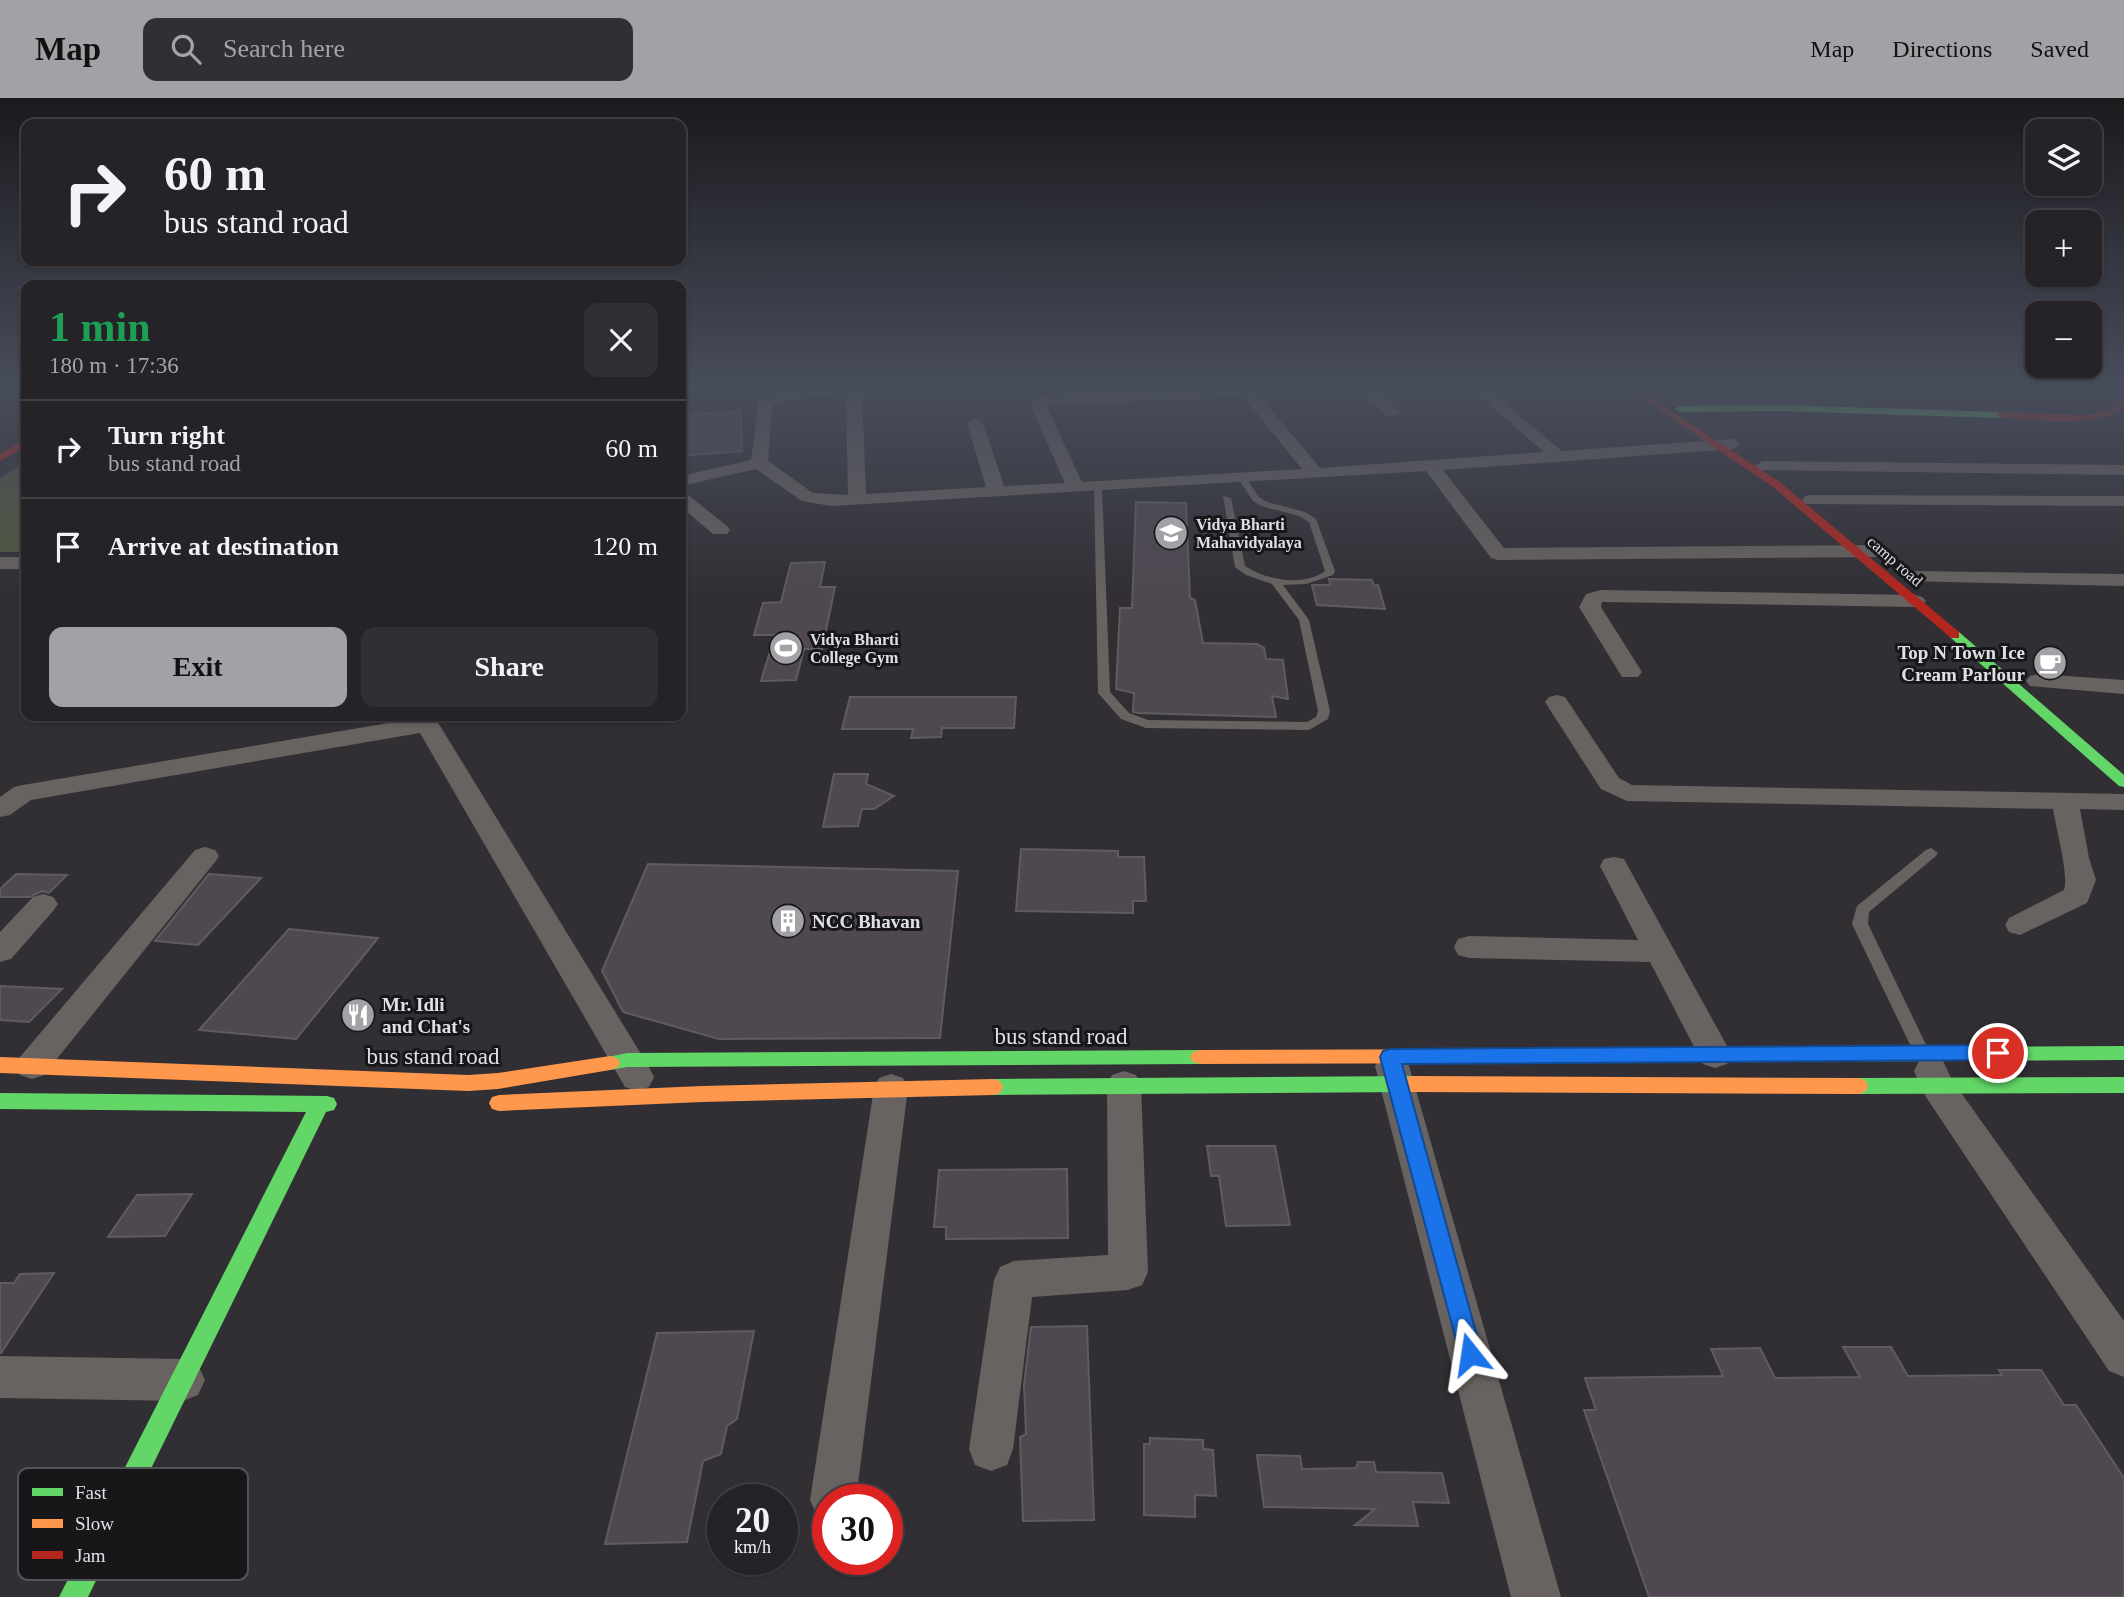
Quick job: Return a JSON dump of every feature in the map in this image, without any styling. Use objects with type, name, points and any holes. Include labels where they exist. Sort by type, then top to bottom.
[{"type":"street","points":[[760,456],[760,463]]},
{"type":"street","points":[[856,456],[857,500]]},
{"type":"street","points":[[986,456],[998,493]]},
{"type":"street","points":[[1062,456],[1076,488]]},
{"type":"street","points":[[1300,456],[1315,474]]},
{"type":"street","points":[[686,480],[760,463],[808,497],[821,500],[857,500],[1315,474],[1574,456]]},
{"type":"street","name":"camp road","points":[[1740,456],[1857,550],[2124,783]]},
{"type":"street","name":"camp road","points":[[1745,456],[1811,500],[1938,597]]},
{"type":"street","points":[[1431,466],[1497,554],[1879,551]]},
{"type":"street","points":[[1763,466],[2124,470]]},
{"type":"street","points":[[1811,500],[2124,501]]},
{"type":"street","points":[[686,502],[720,530]]},
{"type":"street","points":[[0,563],[21,563]]},
{"type":"street","points":[[1913,577],[2124,580]]},
{"type":"street","points":[[1630,672],[1590,607],[1593,598],[1915,601]]},
{"type":"street","points":[[2032,677],[2124,687]]},
{"type":"street","points":[[2032,677],[2057,698]]},
{"type":"street","points":[[1557,702],[1610,783],[1627,793],[2124,802]]},
{"type":"street","points":[[0,809],[23,793],[419,721]]},
{"type":"street","points":[[425,721],[648,1095]]},
{"type":"street","points":[[2020,925],[2077,896],[2082,880],[2075,859],[2066,801]]},
{"type":"street","points":[[32,1066],[205,856]]},
{"type":"street","points":[[1614,866],[1715,1055]]},
{"type":"street","points":[[0,951],[43,904]]},
{"type":"street","points":[[1469,947],[1660,951]]},
{"type":"street","points":[[1922,1053],[1938,1087],[2124,1356]]},
{"type":"street","name":"bus stand road","points":[[478,1104],[648,1095],[1124,1085],[1715,1055],[2124,1053]]},
{"type":"street","name":"bus stand road","points":[[0,1065],[468,1083],[498,1081],[627,1060],[1394,1070],[1938,1087],[2124,1085]]},
{"type":"street","points":[[1394,1070],[1536,1597]]},
{"type":"street","points":[[991,1449],[1014,1280],[1128,1272],[1124,1085]]},
{"type":"street","points":[[835,1484],[891,1088]]},
{"type":"street","points":[[0,1101],[346,1105]]},
{"type":"street","points":[[138,1468],[320,1104]]},
{"type":"street","points":[[0,1377],[183,1380]]},
{"type":"street","points":[[73,1597],[82,1580]]},
{"type":"lane","points":[[1226,498],[1240,567],[1258,578],[1276,583],[1321,578],[1331,571],[1313,521],[1302,514],[1264,504],[1256,499],[1241,477]]},
{"type":"lane","points":[[1098,487],[1104,693],[1125,716],[1146,724],[1309,726],[1322,719],[1324,711],[1304,620],[1276,583]]},
{"type":"lane","points":[[1922,1053],[1859,917],[1862,910],[1931,853]]},
{"type":"green space","points":[[21,465],[21,552],[0,552],[0,478]]},
{"type":"building","points":[[1136,502],[1186,503],[1190,598],[1195,600],[1203,643],[1257,644],[1264,648],[1266,659],[1283,660],[1288,699],[1272,696],[1276,717],[1138,713],[1133,712],[1134,693],[1116,689],[1120,608],[1132,608]]},
{"type":"building","points":[[825,562],[820,587],[835,587],[822,649],[804,649],[796,680],[761,681],[775,635],[754,635],[763,603],[781,602],[791,563]]},
{"type":"building","points":[[1329,579],[1372,580],[1374,586],[1378,585],[1385,609],[1317,605],[1312,585],[1330,585]]},
{"type":"building","points":[[850,697],[1016,697],[1014,728],[942,728],[941,737],[911,738],[913,729],[842,729]]},
{"type":"building","points":[[834,774],[868,774],[866,784],[894,796],[874,809],[862,809],[858,826],[823,827]]},
{"type":"building","points":[[1021,849],[1118,851],[1118,857],[1144,857],[1146,901],[1133,901],[1133,913],[1016,911]]},
{"type":"building","name":"NCC Bhavan","points":[[648,864],[958,871],[940,1038],[719,1039],[623,1012],[602,971]]},
{"type":"building","points":[[16,874],[67,875],[49,893],[42,891],[30,897],[0,897],[0,889]]},
{"type":"building","points":[[209,874],[261,878],[198,945],[155,941]]},
{"type":"building","points":[[289,929],[378,938],[296,1039],[199,1030]]},
{"type":"building","points":[[0,986],[62,989],[29,1022],[0,1020]]},
{"type":"building","points":[[1207,1146],[1275,1146],[1290,1225],[1226,1226],[1219,1176],[1211,1176]]},
{"type":"building","points":[[1067,1169],[1068,1238],[946,1239],[946,1227],[934,1227],[939,1170]]},
{"type":"building","points":[[192,1194],[165,1236],[108,1237],[137,1195]]},
{"type":"building","points":[[54,1273],[0,1353],[0,1283],[14,1283],[20,1274]]},
{"type":"building","points":[[1087,1326],[1094,1520],[1023,1521],[1020,1437],[1026,1434],[1024,1385],[1031,1327]]},
{"type":"building","points":[[754,1331],[737,1419],[727,1426],[721,1454],[703,1461],[687,1542],[605,1544],[657,1333]]},
{"type":"building","points":[[1843,1347],[1891,1347],[1908,1376],[2002,1375],[1999,1370],[2041,1370],[2064,1405],[2076,1405],[2124,1478],[2124,1597],[1649,1597],[1584,1410],[1596,1410],[1585,1378],[1723,1376],[1711,1349],[1760,1348],[1775,1378],[1860,1377]]},
{"type":"building","points":[[1150,1438],[1203,1440],[1203,1449],[1213,1450],[1216,1496],[1195,1495],[1195,1517],[1144,1515],[1144,1444],[1150,1444]]},
{"type":"building","points":[[1257,1455],[1300,1456],[1302,1469],[1356,1468],[1358,1462],[1374,1462],[1376,1472],[1442,1473],[1449,1503],[1413,1502],[1418,1526],[1355,1525],[1375,1509],[1264,1507]]},
{"type":"traffic: fast","points":[[1955,635],[2124,783]]},
{"type":"traffic: fast","points":[[1797,1055],[2124,1053]]},
{"type":"traffic: fast","points":[[610,1063],[627,1060],[1200,1057]]},
{"type":"traffic: fast","points":[[993,1087],[1411,1084]]},
{"type":"traffic: fast","points":[[1858,1086],[2124,1085]]},
{"type":"traffic: fast","points":[[0,1101],[327,1104]]},
{"type":"traffic: fast","points":[[138,1468],[320,1104]]},
{"type":"traffic: fast","points":[[73,1597],[82,1580]]},
{"type":"traffic: slow","points":[[1200,1057],[1797,1055]]},
{"type":"traffic: slow","points":[[0,1065],[468,1083],[498,1081],[610,1063]]},
{"type":"traffic: slow","points":[[1411,1084],[1858,1086]]},
{"type":"traffic: slow","points":[[499,1103],[702,1094],[993,1087]]},
{"type":"traffic: jam","points":[[1733,456],[1777,485],[1955,635]]},
{"type":"place","name":"Vidya Bharti Mahavidyalaya","points":[[1171,533]]},
{"type":"place","name":"Vidya Bharti College Gym","points":[[786,648]]},
{"type":"place","name":"Top N Town Ice Cream Parlour","points":[[2050,663]]},
{"type":"place","name":"NCC Bhavan","points":[[788,921]]},
{"type":"place","name":"Mr. Idli and Chat's","points":[[358,1015]]},
{"type":"route","points":[[1470,1354],[1390,1057],[1998,1053]]}]
